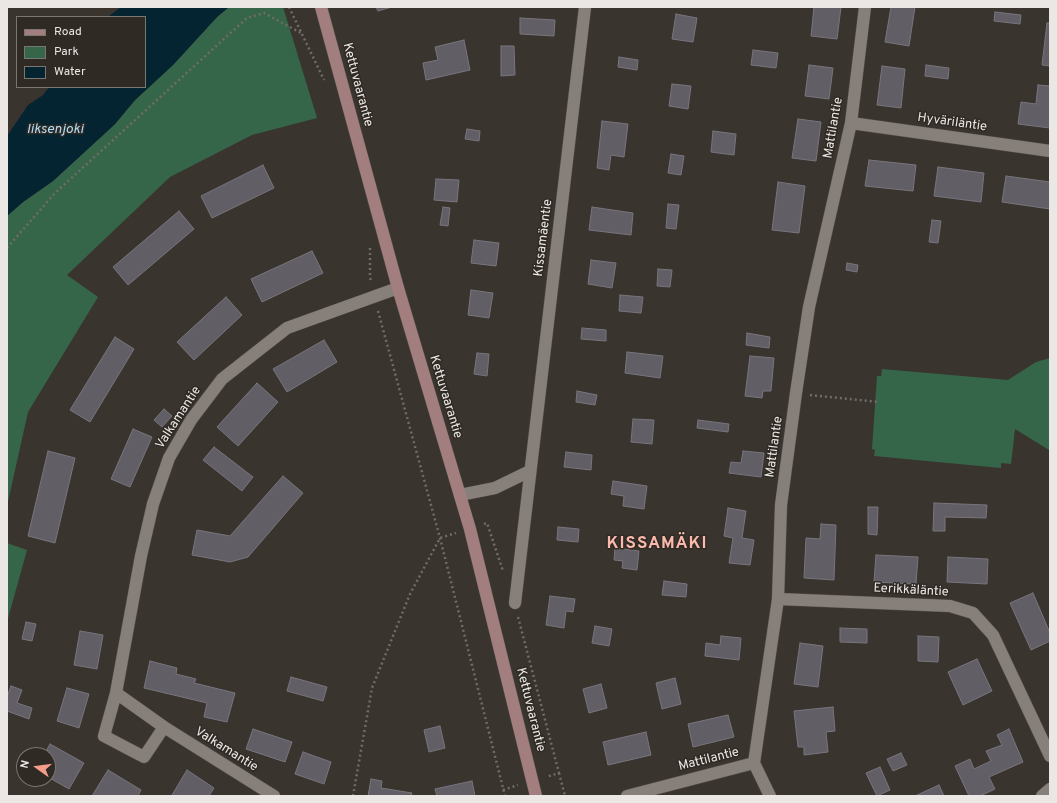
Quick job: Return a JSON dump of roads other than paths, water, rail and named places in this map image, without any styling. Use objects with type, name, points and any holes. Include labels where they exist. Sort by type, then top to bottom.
[{"type":"street","name":"Kettuvaarantie","points":[[321,7],[398,288],[470,529],[536,796]]},
{"type":"street","name":"Kissamäentie","points":[[515,604],[585,7]]},
{"type":"street","name":"Mattilantie","points":[[627,796],[754,763],[778,599],[781,505],[796,393],[809,307],[851,123],[865,7]]},
{"type":"street","name":"Hyväriläntie","points":[[851,123],[1050,151]]},
{"type":"street","name":"Valkamantie","points":[[164,727],[144,757],[104,736],[116,693],[141,556],[153,504],[169,458],[190,420],[222,379],[287,328],[398,288]]},
{"type":"street","points":[[460,495],[495,488],[530,472]]},
{"type":"street","name":"Eerikkäläntie","points":[[778,599],[950,606],[973,613],[993,635],[1050,756]]},
{"type":"street","name":"Valkamantie","points":[[116,693],[164,727],[274,796]]},
{"type":"street","points":[[754,763],[770,796]]},
{"type":"street","points":[[1042,796],[1050,789]]},
{"type":"water","name":"Iiksenjoki","points":[[121,7],[229,7],[217,17],[173,65],[135,100],[115,124],[53,181],[23,202],[7,216],[7,136],[28,105],[43,95],[48,88],[146,88],[146,16],[109,16]]},
{"type":"district","name":"KISSAMÄKI","points":[[657,545]]}]
